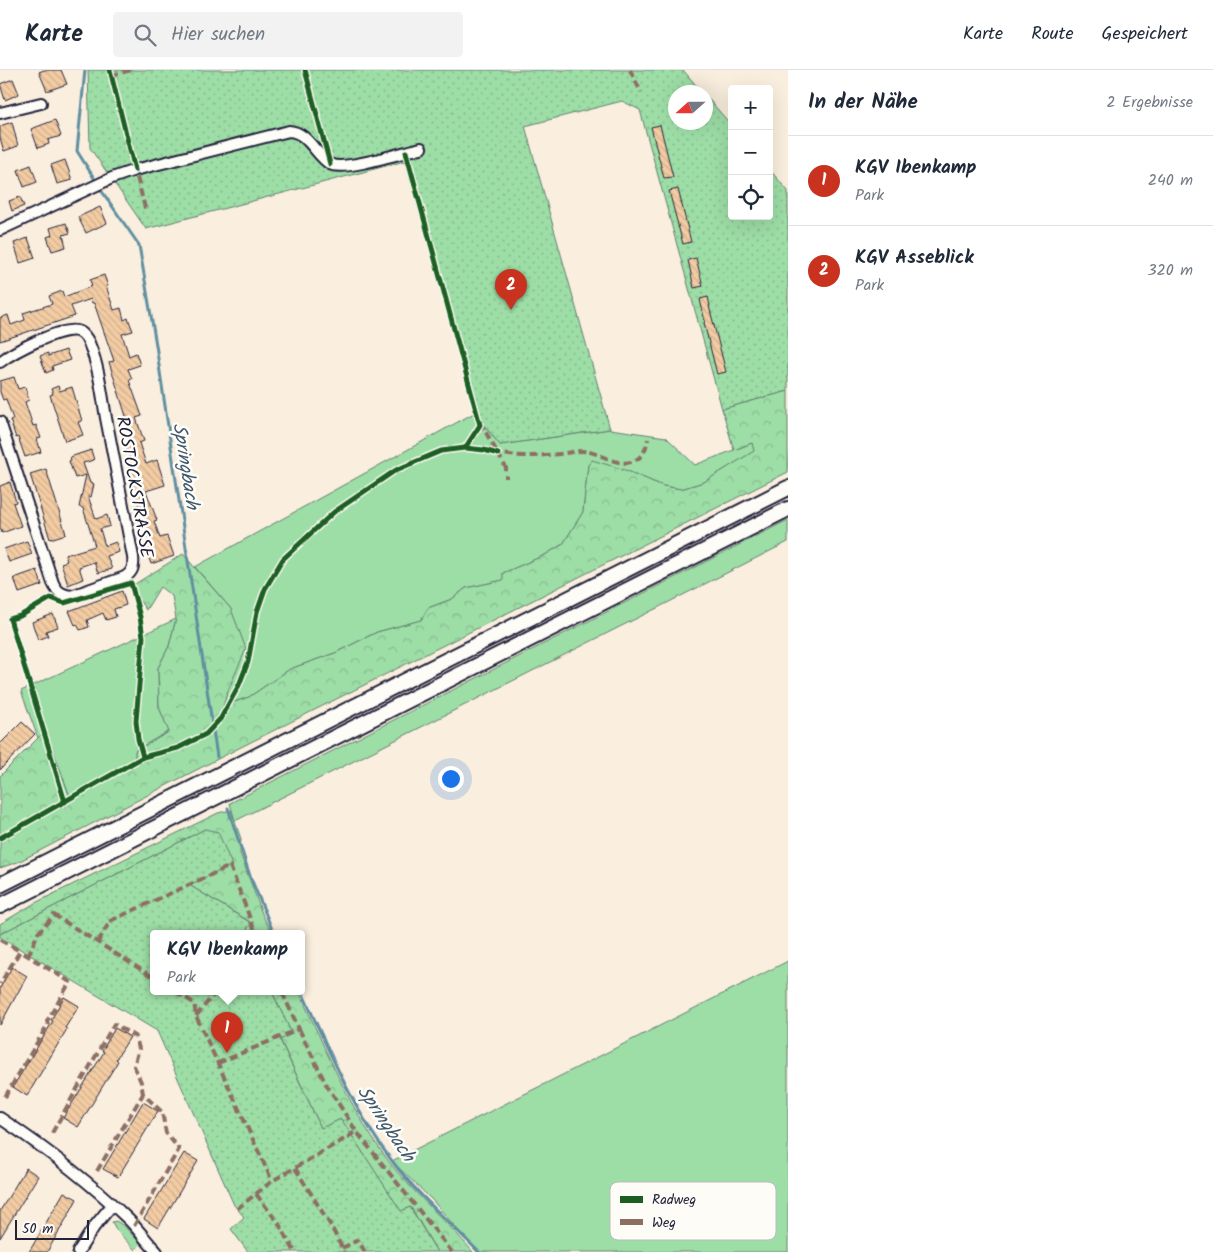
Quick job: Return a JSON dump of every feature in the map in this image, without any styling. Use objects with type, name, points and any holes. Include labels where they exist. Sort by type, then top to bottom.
[{"type":"highway","points":[[0,885],[788,488]]},
{"type":"highway","points":[[0,906],[788,509]]},
{"type":"highway","points":[[0,874],[53,857]]},
{"type":"highway","points":[[0,915],[40,886]]},
{"type":"street","points":[[0,113],[41,103]]},
{"type":"street","points":[[0,230],[103,182],[135,170],[289,131],[298,133],[324,159],[335,166],[353,165],[421,148]]},
{"type":"street","name":"ROSTOCKSTRASSE","points":[[0,362],[23,347],[64,332],[79,331],[85,336],[89,343],[99,380],[133,557],[133,568],[129,574],[71,596],[57,591],[0,422]]},
{"type":"street","points":[[0,1118],[36,1142],[112,1205],[129,1220],[156,1252]]},
{"type":"street","points":[[78,1252],[94,1227],[112,1205]]},
{"type":"green space","points":[[88,70],[683,70],[696,85],[668,85],[668,130],[713,130],[713,104],[728,121],[728,220],[773,220],[773,174],[788,191],[788,391],[722,409],[640,110],[622,101],[525,126],[610,429],[500,445],[474,413],[405,161],[146,229],[90,148]]},
{"type":"green space","points":[[788,391],[788,472],[239,748],[18,862],[0,868],[0,776],[46,730],[70,797],[135,758],[135,751],[169,732],[159,707],[158,668],[169,646],[176,619],[172,596],[160,587],[146,610],[130,587],[183,554],[231,609],[246,649],[223,706],[249,697],[290,669],[335,653],[377,632],[421,620],[428,608],[452,599],[466,588],[503,580],[503,573],[545,555],[563,544],[583,512],[588,465],[592,460],[625,470],[663,486],[681,489],[704,482],[754,451],[752,443],[734,450],[722,409]]},
{"type":"green space","points":[[474,413],[500,445],[610,429],[666,437],[695,465],[752,443],[755,451],[704,482],[681,489],[663,486],[625,470],[588,465],[583,512],[563,544],[545,555],[503,573],[504,580],[466,588],[452,599],[428,608],[422,620],[377,632],[335,653],[290,669],[249,697],[222,706],[229,688],[231,609],[195,567]]},
{"type":"green space","points":[[788,520],[788,542],[235,821],[230,803]]},
{"type":"green space","points":[[176,619],[169,646],[158,668],[159,707],[169,731],[136,750],[135,758],[70,797],[46,731],[38,738],[21,691]]},
{"type":"green space","points":[[231,810],[241,839],[240,853],[270,930],[246,930],[250,922],[189,885],[205,829],[0,934],[0,924],[35,903],[218,813]]},
{"type":"green space","points":[[205,829],[218,832],[232,865],[189,885],[251,923],[247,930],[150,930],[150,995],[273,995],[292,1034],[280,1040],[321,1128],[341,1119],[401,1211],[410,1207],[437,1252],[248,1252],[231,1229],[244,1217],[234,1205],[157,1031],[0,937],[0,934]]},
{"type":"green space","points":[[788,961],[788,1252],[477,1252],[432,1200],[392,1161]]},
{"type":"green space","points":[[273,995],[300,995],[351,1102],[376,1143],[400,1175],[473,1252],[437,1252],[411,1207],[401,1212],[341,1119],[321,1128],[280,1039],[292,1034]]},
{"type":"green space","points":[[116,1221],[124,1226],[141,1244],[135,1250],[117,1231],[112,1222]]},
{"type":"building","points":[[44,70],[61,70],[67,84],[47,91],[39,72]]},
{"type":"building","points":[[13,79],[19,94],[5,100],[0,84]]},
{"type":"building","points":[[55,120],[61,136],[48,140],[49,144],[38,148],[31,129]]},
{"type":"building","points":[[12,122],[18,146],[4,151],[0,138],[0,126]]},
{"type":"building","points":[[660,125],[673,177],[664,178],[651,127]]},
{"type":"building","points":[[65,160],[72,180],[57,184],[51,165]]},
{"type":"building","points":[[31,165],[37,182],[24,187],[18,170]]},
{"type":"building","points":[[678,189],[691,242],[683,244],[669,191]]},
{"type":"building","points":[[20,197],[24,206],[12,211],[9,201]]},
{"type":"building","points":[[100,207],[107,223],[86,233],[78,217]]},
{"type":"building","points":[[66,223],[70,233],[63,235],[66,247],[52,251],[47,237],[52,235],[50,228]]},
{"type":"building","points":[[28,238],[35,258],[20,263],[14,243]]},
{"type":"building","points":[[696,258],[703,286],[694,288],[688,260]]},
{"type":"building","points":[[104,275],[114,310],[121,308],[124,320],[128,318],[133,331],[122,334],[129,356],[136,353],[140,365],[128,369],[132,379],[129,380],[142,416],[136,418],[144,441],[139,443],[146,464],[157,460],[165,485],[146,491],[157,520],[154,521],[160,538],[167,536],[174,556],[151,564],[147,553],[145,554],[141,545],[150,542],[135,506],[139,504],[127,470],[133,468],[122,435],[131,432],[109,362],[114,361],[94,303],[92,303],[91,299],[71,306],[75,316],[0,341],[0,318],[8,315],[11,325],[25,320],[23,313],[52,304],[49,296],[62,291],[64,297],[92,286],[90,280]]},
{"type":"building","points":[[708,297],[726,372],[717,374],[700,299]]},
{"type":"building","points":[[66,350],[70,360],[52,366],[53,370],[46,373],[40,356],[48,353],[48,356]]},
{"type":"building","points":[[14,377],[18,389],[25,387],[29,400],[25,402],[33,426],[36,425],[41,438],[37,439],[41,452],[25,457],[10,420],[13,419],[6,399],[3,400],[0,392],[0,381]]},
{"type":"building","points":[[58,386],[60,391],[72,387],[82,421],[78,422],[83,435],[65,441],[50,395],[53,394],[51,389]]},
{"type":"building","points":[[91,450],[94,460],[83,463],[90,483],[94,484],[91,497],[88,496],[96,519],[107,515],[110,526],[100,529],[105,546],[116,542],[119,552],[107,556],[112,569],[98,573],[94,562],[79,567],[83,579],[68,585],[61,563],[67,561],[65,555],[95,546],[83,508],[79,507],[86,475],[75,478],[69,461],[71,460],[70,457]]},
{"type":"building","points":[[46,469],[66,534],[50,539],[30,474]]},
{"type":"building","points":[[10,482],[16,502],[13,503],[21,526],[2,533],[0,528],[0,486]]},
{"type":"building","points":[[27,541],[32,554],[9,562],[4,549]]},
{"type":"building","points":[[37,570],[42,585],[19,593],[14,578]]},
{"type":"building","points":[[122,591],[126,605],[114,609],[116,617],[106,620],[103,613],[87,620],[89,627],[80,630],[77,624],[75,625],[69,611]]},
{"type":"building","points":[[53,614],[58,627],[46,631],[48,636],[38,640],[32,622]]},
{"type":"building","points":[[22,722],[35,734],[0,770],[0,744]]},
{"type":"building","points":[[12,967],[27,976],[0,1025],[0,988]]},
{"type":"building","points":[[64,997],[79,1006],[27,1096],[13,1087],[53,1021],[51,1020]]},
{"type":"building","points":[[115,1028],[130,1037],[116,1059],[118,1061],[78,1127],[63,1118],[104,1052],[102,1051]]},
{"type":"building","points":[[143,1102],[158,1111],[118,1177],[103,1169]]},
{"type":"building","points":[[184,1153],[198,1161],[158,1228],[144,1219]]},
{"type":"building","points":[[26,1168],[38,1176],[0,1238],[0,1211]]},
{"type":"building","points":[[64,1192],[77,1199],[47,1252],[29,1252]]},
{"type":"waterway","name":"Springbach","points":[[85,70],[77,151],[94,178]]},
{"type":"waterway","name":"Springbach","points":[[101,190],[139,245],[156,345],[217,757]]},
{"type":"waterway","name":"Springbach","points":[[228,808],[250,876],[272,930]]},
{"type":"waterway","name":"Springbach","points":[[303,995],[353,1100],[378,1141],[412,1185],[479,1252]]},
{"type":"marked path","points":[[111,75],[132,70]]},
{"type":"marked path","points":[[630,70],[641,92]]},
{"type":"marked path","points":[[134,166],[146,212]]},
{"type":"marked path","points":[[480,422],[506,468],[506,478]]},
{"type":"marked path","points":[[494,452],[526,456],[582,451],[625,463],[635,461],[641,456],[648,439]]},
{"type":"marked path","points":[[98,942],[110,921],[230,866],[254,930]]},
{"type":"marked path","points":[[28,956],[38,933],[54,915],[150,975]]},
{"type":"marked path","points":[[0,940],[20,951],[0,984]]},
{"type":"marked path","points":[[5,1097],[48,1024],[47,1021],[70,982],[20,951]]},
{"type":"marked path","points":[[181,995],[194,1003],[196,1016],[272,1181]]},
{"type":"marked path","points":[[196,1016],[214,995]]},
{"type":"marked path","points":[[218,1063],[299,1029],[283,995]]},
{"type":"marked path","points":[[52,1133],[114,1024],[136,1037],[139,1049],[134,1066],[141,1082],[143,1094],[162,1112],[166,1133],[179,1149],[134,1226]]},
{"type":"marked path","points":[[299,1029],[326,1084],[356,1131],[452,1252]]},
{"type":"marked path","points":[[97,1171],[143,1094]]},
{"type":"marked path","points":[[237,1209],[272,1181],[356,1131]]},
{"type":"marked path","points":[[295,1168],[331,1226],[344,1252]]},
{"type":"marked path","points":[[256,1194],[279,1224],[295,1252]]},
{"type":"marked path","points":[[342,1248],[358,1240],[365,1252]]},
{"type":"cycle path","points":[[110,70],[135,170]]},
{"type":"cycle path","points":[[305,70],[330,164]]},
{"type":"cycle path","points":[[406,152],[480,425],[465,448]]},
{"type":"cycle path","points":[[0,838],[143,757],[178,748],[206,734],[221,718],[239,685],[248,662],[257,612],[265,589],[283,559],[334,512],[396,470],[441,451],[465,448],[498,454]]},
{"type":"cycle path","points":[[65,802],[10,619],[20,616],[51,598],[64,603],[131,583],[143,637],[136,721],[143,757]]},
{"type":"place","name":"KGV Asseblick","points":[[511,310]]},
{"type":"place","name":"KGV Ibenkamp","points":[[227,1053]]}]
